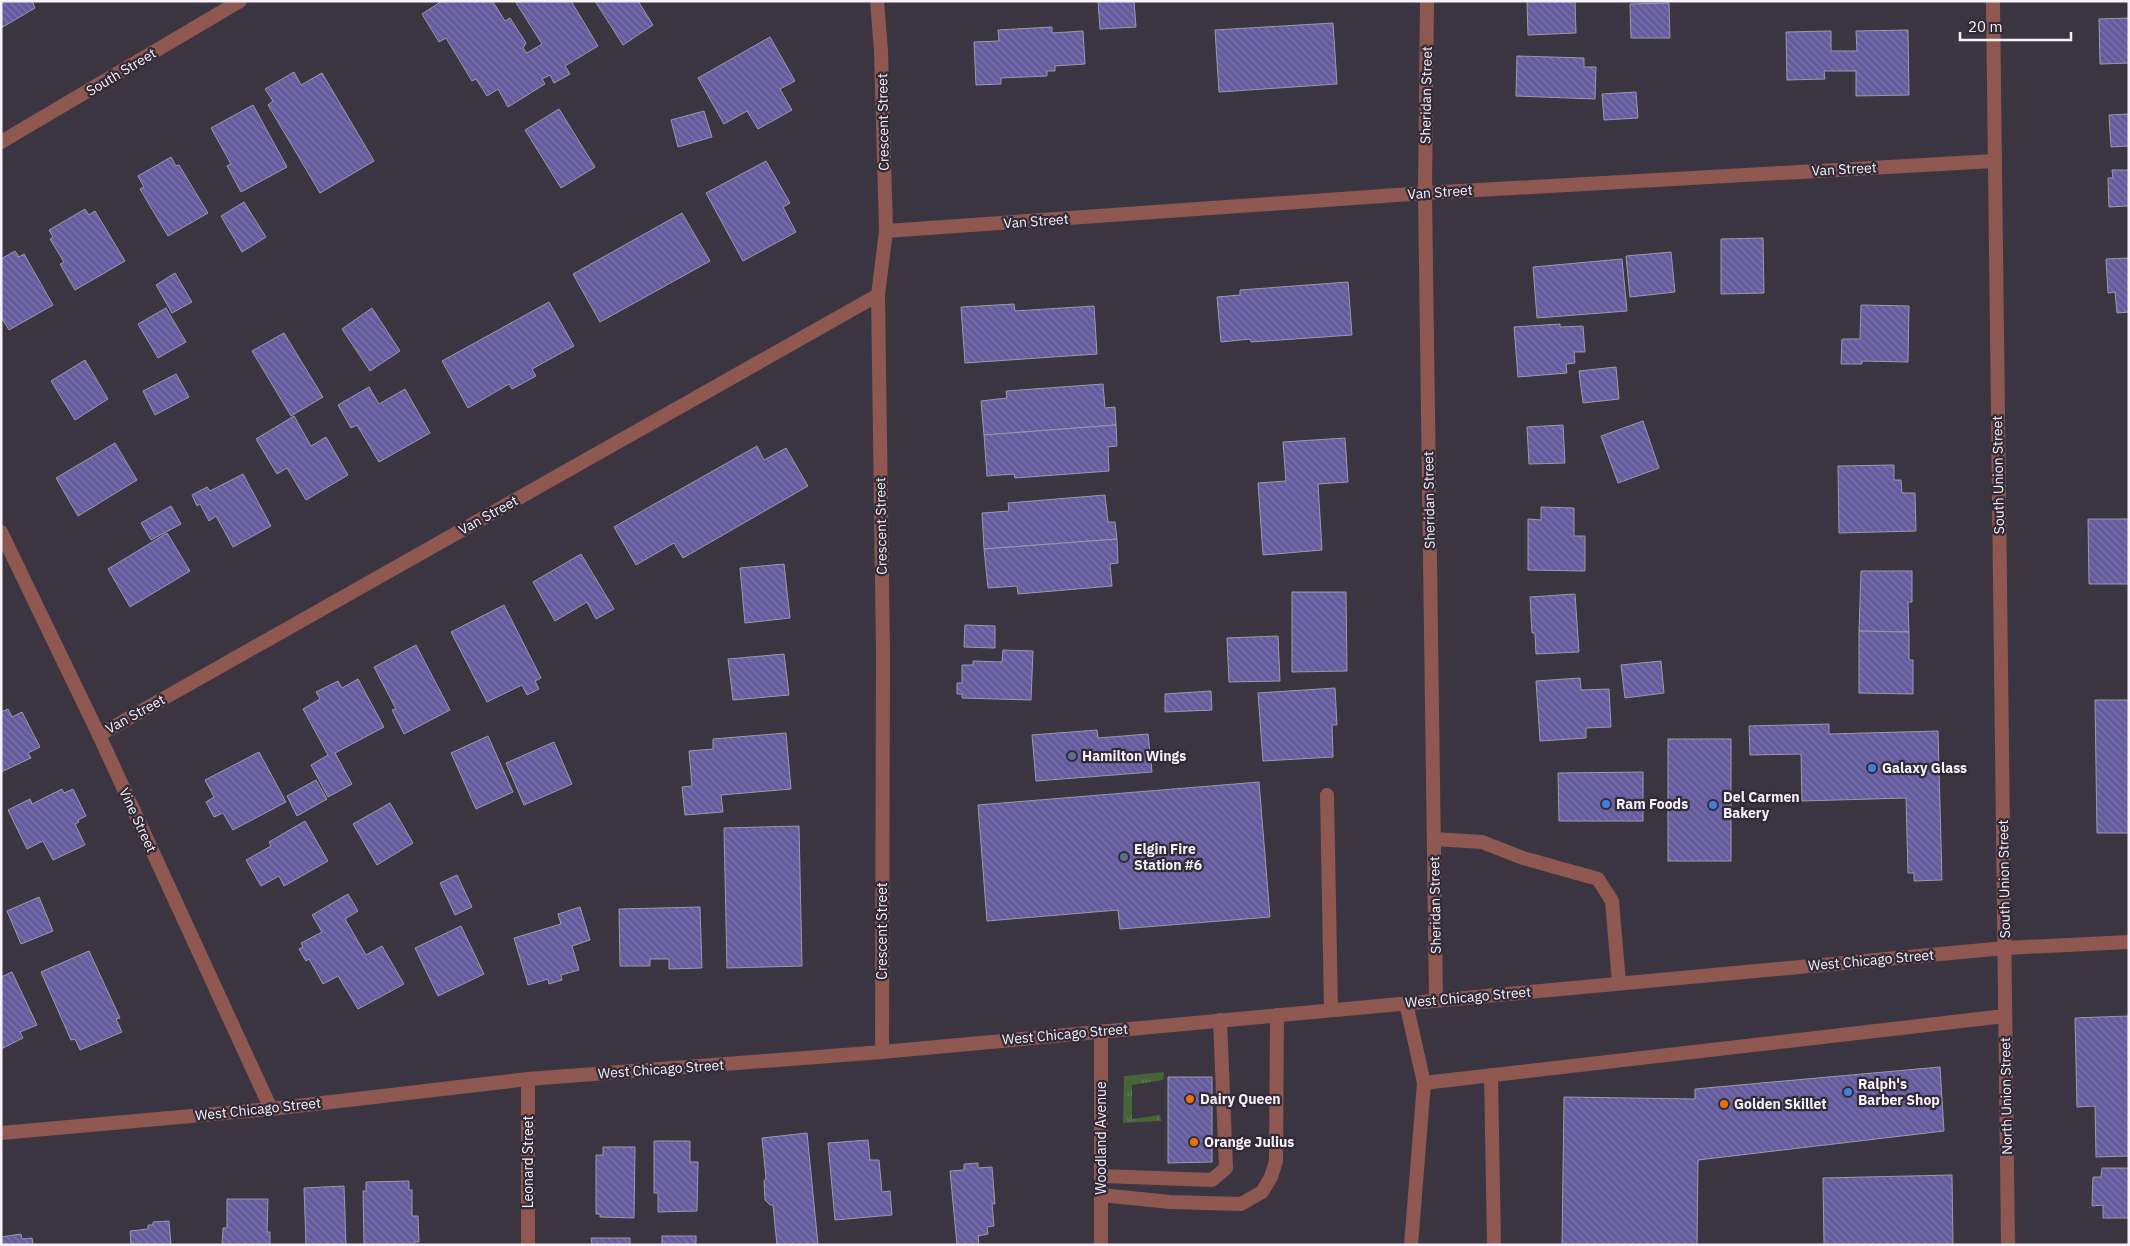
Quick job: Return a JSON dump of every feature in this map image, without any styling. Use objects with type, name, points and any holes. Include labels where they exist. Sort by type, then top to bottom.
[{"type":"street","name":"South Street","points":[[1,142],[240,1]]},
{"type":"street","name":"Crescent Street","points":[[877,1],[881,51],[886,231],[878,295],[883,651],[882,1052]]},
{"type":"street","name":"Sheridan Street","points":[[1427,1],[1425,193],[1436,1000]]},
{"type":"street","name":"South Union Street","points":[[1993,1],[2004,948]]},
{"type":"street","name":"Van Street","points":[[886,231],[1425,193],[1994,161]]},
{"type":"street","name":"Van Street","points":[[99,735],[878,295]]},
{"type":"street","name":"Vine Street","points":[[1,532],[99,735],[271,1109]]},
{"type":"street","points":[[1327,795],[1331,1010]]},
{"type":"street","points":[[1434,840],[1482,842],[1523,858],[1598,878],[1612,901],[1619,983]]},
{"type":"street","name":"West Chicago Street","points":[[1,1133],[271,1109],[528,1079],[882,1052],[2004,948],[2129,942]]},
{"type":"street","name":"North Union Street","points":[[2004,948],[2008,1245]]},
{"type":"street","points":[[1406,1003],[1424,1083],[1411,1245]]},
{"type":"street","points":[[1101,1195],[1170,1202],[1241,1204],[1262,1192],[1271,1177],[1276,1161],[1277,1015]]},
{"type":"street","points":[[1424,1083],[2005,1016]]},
{"type":"street","points":[[1101,1176],[1212,1180],[1226,1168],[1220,1020]]},
{"type":"street","name":"Woodland Avenue","points":[[1101,1031],[1101,1245]]},
{"type":"street","points":[[1491,1075],[1494,1245]]},
{"type":"street","name":"Leonard Street","points":[[528,1079],[528,1245]]},
{"type":"green space","points":[[1164,1072],[1163,1080],[1132,1085],[1132,1119],[1160,1115],[1161,1121],[1123,1123],[1124,1076]]},
{"type":"building","points":[[1,1],[32,1],[35,8],[1,28]]},
{"type":"building","points":[[442,1],[494,1],[505,21],[510,18],[526,43],[523,48],[527,53],[542,44],[515,1],[571,1],[598,46],[565,66],[570,74],[554,83],[550,75],[542,79],[545,84],[508,107],[498,89],[487,96],[476,79],[472,81],[446,38],[439,42],[422,14]]},
{"type":"building","points":[[595,1],[638,1],[653,25],[623,45]]},
{"type":"building","points":[[1098,1],[1134,1],[1136,27],[1100,29]]},
{"type":"building","points":[[1527,1],[1575,1],[1576,33],[1528,35]]},
{"type":"building","points":[[1669,3],[1670,38],[1631,38],[1630,4]]},
{"type":"building","points":[[2129,18],[2129,63],[2100,64],[2099,19]]},
{"type":"building","points":[[1333,23],[1337,84],[1219,92],[1215,30]]},
{"type":"building","points":[[1052,27],[1052,33],[1083,31],[1085,64],[1055,66],[1055,71],[1047,71],[1047,76],[1001,78],[1001,84],[976,85],[974,42],[999,41],[998,30]]},
{"type":"building","points":[[1908,30],[1909,95],[1856,96],[1856,71],[1824,71],[1825,79],[1787,80],[1786,32],[1831,31],[1831,51],[1857,51],[1856,31]]},
{"type":"building","points":[[770,37],[795,81],[780,89],[792,110],[758,129],[747,111],[724,124],[698,78]]},
{"type":"building","points":[[1517,56],[1584,58],[1584,67],[1596,67],[1595,99],[1516,96]]},
{"type":"building","points":[[294,72],[301,85],[322,73],[374,161],[320,193],[268,105],[273,101],[265,89]]},
{"type":"building","points":[[1636,92],[1638,118],[1604,120],[1602,94]]},
{"type":"building","points":[[253,105],[287,167],[241,192],[227,166],[231,164],[211,128]]},
{"type":"building","points":[[559,109],[595,167],[561,188],[525,130]]},
{"type":"building","points":[[704,111],[712,137],[678,147],[671,120]]},
{"type":"building","points":[[2129,114],[2129,146],[2111,147],[2109,115]]},
{"type":"building","points":[[171,157],[176,166],[179,165],[208,213],[168,236],[140,189],[144,187],[138,176]]},
{"type":"building","points":[[766,161],[790,203],[783,207],[796,232],[743,261],[706,193]]},
{"type":"building","points":[[2112,170],[2129,170],[2129,211],[2128,206],[2109,207],[2108,178],[2113,178]]},
{"type":"building","points":[[244,202],[266,237],[242,252],[221,216]]},
{"type":"building","points":[[85,209],[89,215],[95,211],[125,261],[75,290],[60,264],[64,262],[50,239],[53,237],[49,230]]},
{"type":"building","points":[[682,213],[710,261],[600,322],[573,274]]},
{"type":"building","points":[[1763,238],[1764,293],[1721,294],[1721,239]]},
{"type":"building","points":[[15,251],[19,257],[24,254],[53,305],[9,330],[1,317],[1,259]]},
{"type":"building","points":[[1671,252],[1675,292],[1630,297],[1626,256]]},
{"type":"building","points":[[2129,258],[2129,312],[2117,313],[2115,292],[2108,293],[2106,259]]},
{"type":"building","points":[[1622,259],[1627,311],[1537,318],[1533,267]]},
{"type":"building","points":[[175,273],[192,302],[172,313],[156,285]]},
{"type":"building","points":[[1348,282],[1352,335],[1251,342],[1250,339],[1221,342],[1217,297],[1240,295],[1240,290]]},
{"type":"building","points":[[549,302],[574,346],[532,369],[536,376],[512,389],[509,384],[468,408],[442,361]]},
{"type":"building","points":[[1014,304],[1015,311],[1094,306],[1097,354],[965,363],[961,307]]},
{"type":"building","points":[[1861,305],[1909,306],[1908,362],[1862,361],[1862,364],[1841,364],[1842,339],[1860,339]]},
{"type":"building","points":[[166,308],[186,342],[158,358],[138,324]]},
{"type":"building","points":[[372,308],[400,351],[370,371],[342,329]]},
{"type":"building","points":[[1560,324],[1560,327],[1583,326],[1585,352],[1574,352],[1575,363],[1566,364],[1567,373],[1518,377],[1514,327]]},
{"type":"building","points":[[284,333],[323,397],[291,416],[252,351]]},
{"type":"building","points":[[85,360],[108,399],[75,420],[51,381]]},
{"type":"building","points":[[1616,367],[1619,399],[1583,403],[1579,371]]},
{"type":"building","points":[[176,374],[189,397],[155,415],[143,391]]},
{"type":"building","points":[[1103,384],[1105,408],[1115,407],[1116,425],[984,435],[981,401],[1007,398],[1006,391]]},
{"type":"building","points":[[369,387],[379,404],[405,389],[430,433],[379,462],[357,425],[351,428],[338,405]]},
{"type":"building","points":[[294,416],[311,446],[326,437],[348,475],[306,500],[287,468],[277,474],[256,439]]},
{"type":"building","points":[[1643,421],[1659,468],[1618,483],[1601,436]]},
{"type":"building","points":[[1116,425],[1117,446],[1108,447],[1109,471],[1015,478],[1014,474],[987,476],[984,435]]},
{"type":"building","points":[[1563,425],[1565,463],[1529,464],[1527,427]]},
{"type":"building","points":[[1345,438],[1348,482],[1318,484],[1322,550],[1263,555],[1258,483],[1286,481],[1283,442]]},
{"type":"building","points":[[115,443],[137,480],[78,516],[56,478]]},
{"type":"building","points":[[757,446],[764,460],[786,448],[808,486],[683,558],[674,543],[636,565],[614,527]]},
{"type":"building","points":[[1894,465],[1894,480],[1901,480],[1902,493],[1915,493],[1916,531],[1839,533],[1838,466]]},
{"type":"building","points":[[243,474],[271,526],[233,547],[216,516],[209,521],[200,504],[197,506],[192,495],[207,487],[210,491]]},
{"type":"building","points":[[1105,495],[1108,522],[1115,522],[1117,539],[984,549],[982,513],[1009,511],[1008,503]]},
{"type":"building","points":[[171,506],[181,524],[151,540],[141,523]]},
{"type":"building","points":[[1541,507],[1574,508],[1574,536],[1585,536],[1585,571],[1528,570],[1528,519],[1541,520]]},
{"type":"building","points":[[2088,519],[2129,519],[2129,584],[2089,584]]},
{"type":"building","points":[[167,533],[190,571],[130,607],[108,569]]},
{"type":"building","points":[[1117,539],[1118,563],[1110,564],[1112,586],[1018,594],[1017,586],[988,588],[984,549]]},
{"type":"building","points":[[581,554],[614,609],[596,619],[587,602],[555,621],[533,582]]},
{"type":"building","points":[[784,564],[790,618],[745,623],[740,568]]},
{"type":"building","points":[[1861,571],[1912,571],[1912,602],[1908,602],[1909,632],[1859,631]]},
{"type":"building","points":[[1292,592],[1346,592],[1347,671],[1292,672]]},
{"type":"building","points":[[1575,594],[1579,652],[1536,654],[1535,633],[1532,633],[1530,597]]},
{"type":"building","points":[[504,605],[541,678],[535,681],[539,689],[527,695],[522,685],[487,702],[451,632]]},
{"type":"building","points":[[965,625],[995,626],[995,648],[964,647]]},
{"type":"building","points":[[1859,631],[1909,632],[1909,660],[1913,660],[1913,694],[1859,693]]},
{"type":"building","points":[[1278,636],[1280,681],[1229,682],[1227,638]]},
{"type":"building","points":[[416,645],[450,710],[404,734],[392,710],[396,709],[374,667]]},
{"type":"building","points":[[1003,650],[1033,651],[1031,700],[962,698],[962,694],[957,694],[957,683],[962,683],[962,665],[973,665],[973,661],[1002,662]]},
{"type":"building","points":[[784,654],[789,695],[733,700],[728,659]]},
{"type":"building","points":[[1661,661],[1664,693],[1625,698],[1621,665]]},
{"type":"building","points":[[1580,678],[1581,690],[1609,689],[1611,727],[1586,728],[1586,738],[1540,741],[1536,681]]},
{"type":"building","points":[[358,679],[384,727],[335,753],[352,784],[328,797],[311,765],[328,755],[303,709],[320,699],[316,692],[338,681],[342,688]]},
{"type":"building","points":[[1335,688],[1337,725],[1332,725],[1333,757],[1263,761],[1258,693]]},
{"type":"building","points":[[1211,691],[1212,710],[1165,712],[1165,694]]},
{"type":"building","points":[[2095,700],[2129,700],[2129,833],[2097,833]]},
{"type":"building","points":[[8,709],[12,717],[22,712],[40,747],[28,753],[31,758],[1,772],[1,712]]},
{"type":"building","points":[[1829,724],[1829,734],[1938,731],[1942,880],[1914,881],[1914,873],[1908,873],[1906,798],[1802,801],[1801,754],[1750,755],[1749,726]]},
{"type":"building","points":[[1097,730],[1098,738],[1148,734],[1152,772],[1036,781],[1032,735]]},
{"type":"building","points":[[786,733],[791,789],[721,795],[723,812],[685,815],[682,787],[692,786],[689,751],[713,749],[713,739]]},
{"type":"building","points":[[488,736],[513,792],[476,809],[451,753]]},
{"type":"building","points":[[1668,739],[1731,739],[1731,861],[1668,861]]},
{"type":"building","points":[[554,742],[572,784],[524,805],[506,763]]},
{"type":"building","points":[[259,752],[286,802],[233,830],[223,813],[214,817],[206,802],[214,797],[205,780]]},
{"type":"building","points":[[1643,772],[1643,821],[1559,821],[1558,773]]},
{"type":"building","points":[[316,780],[327,799],[297,816],[287,796]]},
{"type":"building","name":"Elgin Fire Station #6","points":[[1259,782],[1270,917],[1120,929],[1118,910],[987,921],[978,805]]},
{"type":"building","points":[[62,789],[64,793],[73,789],[86,816],[75,824],[85,845],[53,860],[43,841],[27,849],[8,810],[30,799],[32,804]]},
{"type":"building","points":[[390,803],[413,843],[377,865],[353,824]]},
{"type":"building","points":[[305,821],[328,861],[284,886],[279,876],[261,886],[246,860],[271,846],[269,842]]},
{"type":"building","points":[[799,826],[802,966],[727,968],[724,828]]},
{"type":"building","points":[[457,875],[472,907],[455,915],[440,883]]},
{"type":"building","points":[[348,894],[358,911],[345,919],[366,955],[382,946],[404,984],[358,1009],[338,976],[323,984],[309,959],[306,961],[299,949],[303,947],[301,943],[322,932],[312,915]]},
{"type":"building","points":[[39,897],[53,931],[21,944],[7,911]]},
{"type":"building","points":[[580,907],[590,940],[572,946],[579,970],[561,975],[562,980],[549,984],[548,979],[528,985],[514,938],[561,924],[558,914]]},
{"type":"building","points":[[700,907],[702,968],[669,969],[669,959],[650,959],[650,966],[620,966],[619,909]]},
{"type":"building","points":[[461,926],[484,974],[438,996],[415,948]]},
{"type":"building","points":[[89,951],[120,1018],[116,1019],[122,1032],[80,1050],[75,1039],[71,1040],[41,972]]},
{"type":"building","points":[[12,972],[37,1025],[20,1032],[23,1038],[1,1049],[1,977]]},
{"type":"building","points":[[2128,1016],[2129,1156],[2096,1157],[2095,1106],[2077,1107],[2075,1018]]},
{"type":"building","points":[[1940,1067],[1944,1131],[1698,1160],[1697,1245],[1562,1245],[1564,1097],[1695,1099],[1695,1089]]},
{"type":"building","name":"Dairy Queen","points":[[1168,1077],[1212,1077],[1212,1162],[1168,1163]]},
{"type":"building","points":[[807,1133],[818,1245],[777,1245],[773,1205],[770,1205],[765,1200],[764,1181],[766,1178],[762,1138]]},
{"type":"building","points":[[868,1140],[870,1160],[879,1160],[882,1192],[890,1191],[892,1215],[835,1220],[828,1143]]},
{"type":"building","points":[[654,1141],[690,1141],[690,1162],[698,1162],[697,1211],[658,1212],[658,1193],[654,1193]]},
{"type":"building","points":[[603,1147],[635,1147],[634,1218],[600,1217],[600,1214],[596,1214],[596,1155],[603,1155]]},
{"type":"building","points":[[978,1163],[978,1168],[992,1167],[995,1204],[992,1204],[994,1226],[987,1227],[988,1234],[978,1236],[979,1245],[957,1245],[950,1171],[964,1170],[964,1164]]},
{"type":"building","points":[[2102,1168],[2129,1168],[2129,1218],[2103,1218],[2103,1205],[2092,1206],[2093,1177],[2101,1177]]},
{"type":"building","points":[[1952,1175],[1953,1245],[1824,1245],[1823,1178]]},
{"type":"building","points":[[409,1181],[409,1190],[412,1190],[412,1216],[418,1216],[419,1242],[414,1242],[414,1245],[364,1245],[363,1191],[366,1191],[366,1182]]},
{"type":"building","points":[[344,1186],[346,1245],[306,1245],[304,1188]]},
{"type":"building","points":[[227,1199],[268,1199],[267,1232],[270,1232],[270,1245],[222,1245],[223,1228],[227,1228]]},
{"type":"building","points":[[169,1221],[171,1245],[131,1245],[130,1231],[148,1229],[148,1225],[153,1225],[153,1222]]},
{"type":"building","points":[[21,1234],[22,1239],[32,1238],[33,1245],[1,1245],[1,1237]]},
{"type":"building","points":[[662,1236],[696,1236],[696,1245],[662,1245]]},
{"type":"building","points":[[591,1238],[630,1238],[630,1245],[592,1245]]},
{"type":"place","name":"Hamilton Wings","points":[[1072,756]]},
{"type":"place","name":"Galaxy Glass","points":[[1872,768]]},
{"type":"place","name":"Ram Foods","points":[[1606,804]]},
{"type":"place","name":"Del Carmen Bakery","points":[[1713,805]]},
{"type":"place","name":"Elgin Fire Station #6","points":[[1124,857]]},
{"type":"place","name":"Ralph's Barber Shop","points":[[1848,1092]]},
{"type":"place","name":"Dairy Queen","points":[[1190,1099]]},
{"type":"place","name":"Golden Skillet","points":[[1724,1104]]},
{"type":"place","name":"Orange Julius","points":[[1194,1142]]}]
